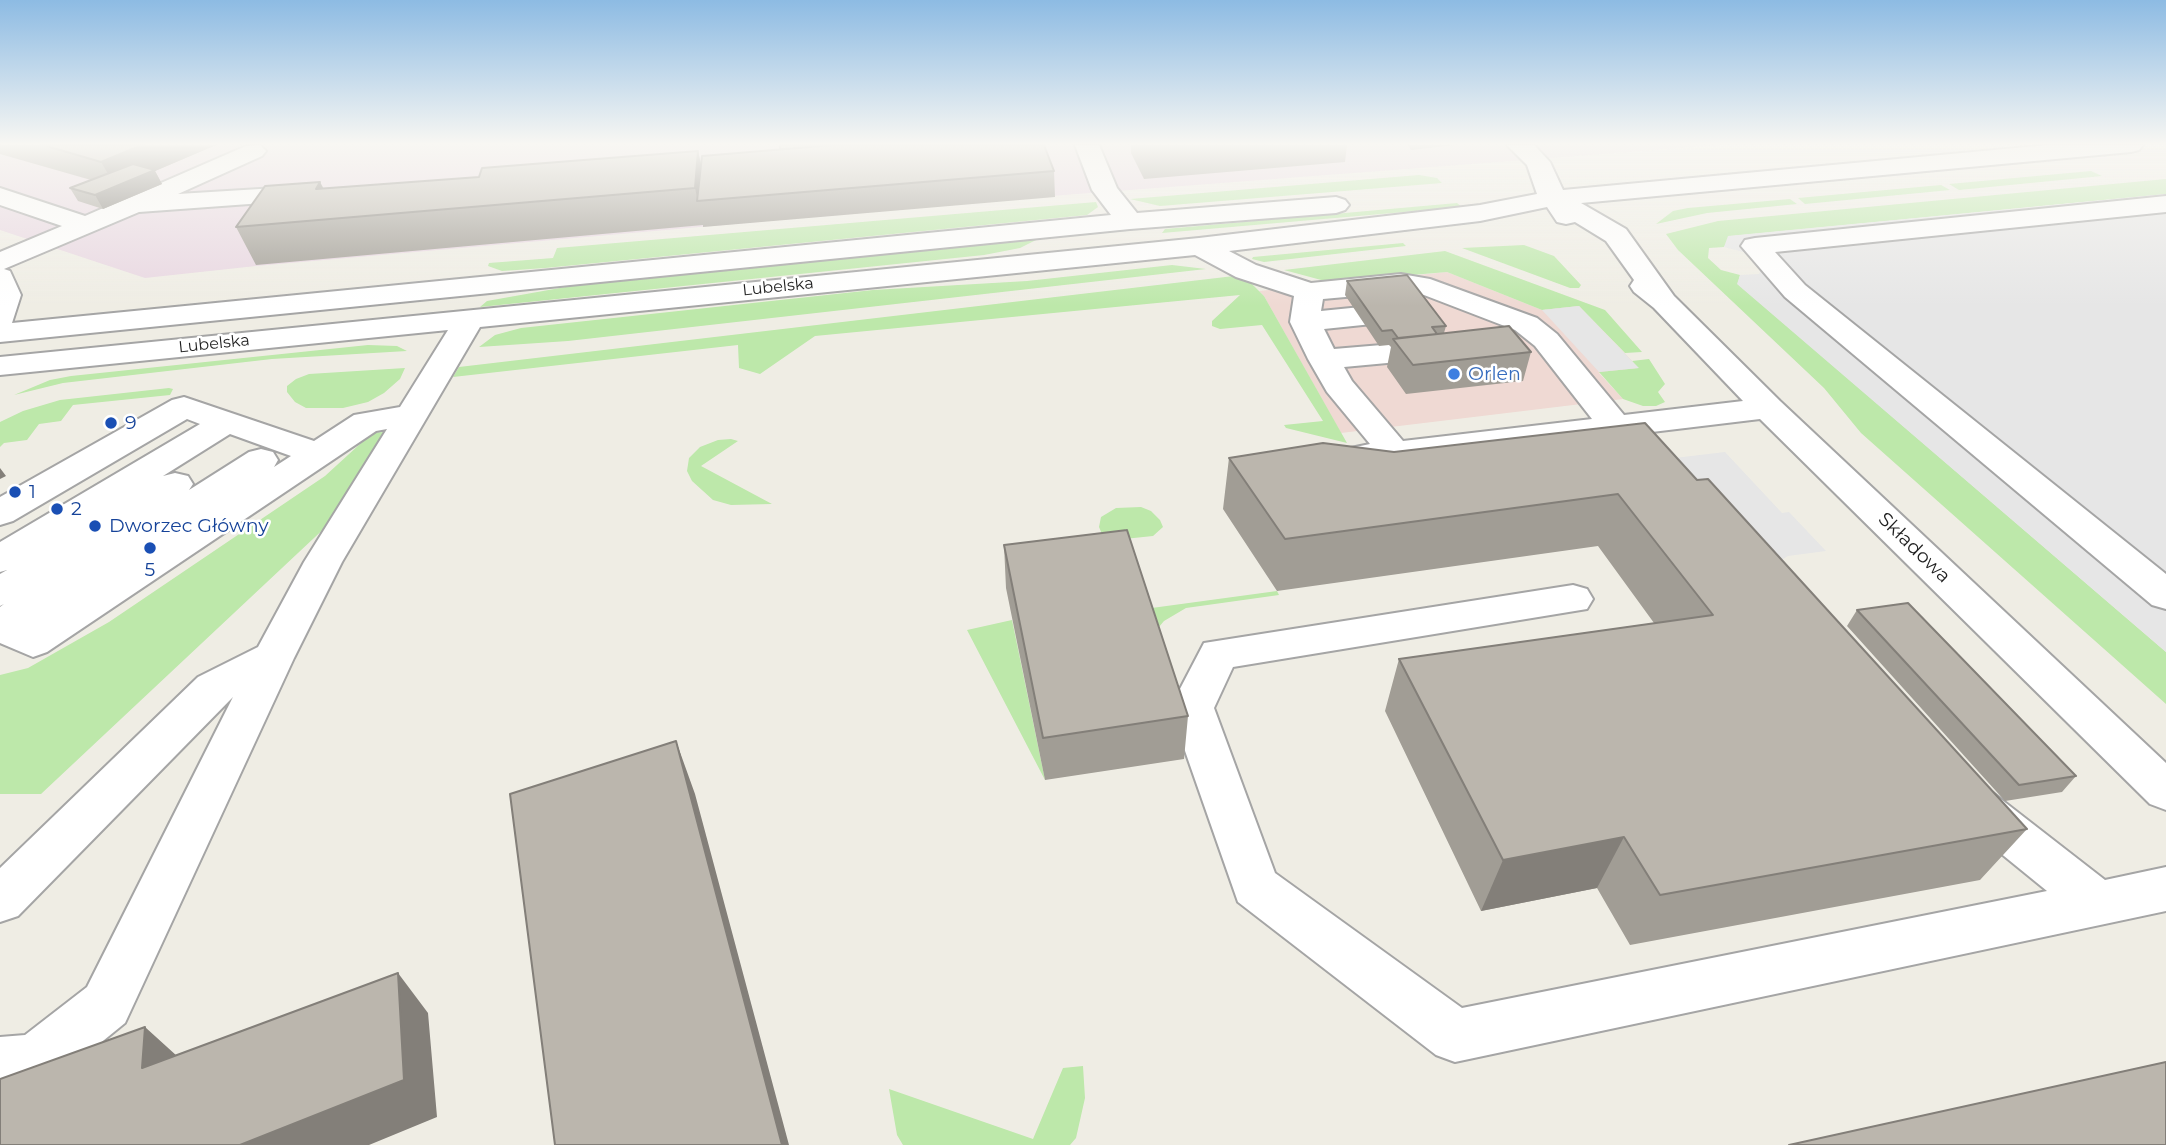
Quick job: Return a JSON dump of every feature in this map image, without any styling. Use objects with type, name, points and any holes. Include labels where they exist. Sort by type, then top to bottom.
[{"type":"street","points":[[7,198],[87,226]]},
{"type":"street","points":[[0,262],[149,198]]},
{"type":"street","points":[[134,205],[232,198]]},
{"type":"street","points":[[1112,198],[1130,220]]},
{"type":"street","name":"Lubelska","points":[[0,333],[1130,220],[1429,198]]},
{"type":"street","name":"Lubelska","points":[[0,366],[1199,246],[1480,213],[1552,198]]},
{"type":"street","name":"Składowa","points":[[1554,198],[1583,239],[1664,302],[1768,408],[2166,791]]},
{"type":"street","points":[[2166,204],[1755,246],[1795,291],[2166,595]]},
{"type":"street","points":[[1199,246],[1246,271],[1309,292],[1401,283],[1430,288],[1526,324],[1546,340],[1629,424],[1670,453]]},
{"type":"street","points":[[0,277],[4,281],[7,295],[0,318]]},
{"type":"street","points":[[1309,292],[1305,322],[1324,359],[1338,385],[1394,452]]},
{"type":"street","points":[[1305,322],[1477,304]]},
{"type":"street","points":[[0,1064],[35,1061],[106,1005],[273,658],[323,562],[471,317]]},
{"type":"street","points":[[1505,343],[1546,340]]},
{"type":"street","points":[[1324,359],[1463,347]]},
{"type":"street","points":[[0,513],[184,407],[272,438]]},
{"type":"street","points":[[1353,457],[1768,408]]},
{"type":"street","points":[[0,559],[272,438],[413,415]]},
{"type":"street","points":[[0,592],[272,438]]},
{"type":"street","points":[[0,626],[272,438]]},
{"type":"street","points":[[1573,599],[1219,653],[1192,708],[1255,887],[1455,1036],[2166,889]]},
{"type":"street","points":[[0,900],[213,688],[273,658]]},
{"type":"street","points":[[1956,784],[1974,804],[2099,904]]},
{"type":"shaded area","points":[[0,198],[1025,198],[145,278],[0,230]]},
{"type":"shaded area","points":[[2120,198],[2166,198],[2166,652],[1737,284],[1740,275],[1759,274],[1763,265],[1751,254],[1724,247],[1728,236]]},
{"type":"shaded area","points":[[1447,272],[1542,310],[1579,306],[1639,368],[1599,373],[1623,399],[1341,433],[1259,291]]},
{"type":"shaded area","points":[[1579,306],[1639,368],[1599,372],[1542,310]]},
{"type":"shaded area","points":[[1725,452],[1782,513],[1789,512],[1826,551],[1788,556],[1758,574],[1624,464]]},
{"type":"green space","points":[[1137,198],[1253,198],[1160,206],[1130,199]]},
{"type":"green space","points":[[1799,198],[1863,198],[1805,204]]},
{"type":"green space","points":[[1959,198],[2120,198],[1731,236],[1724,247],[1709,248],[1708,258],[1721,270],[1740,275],[1738,284],[2166,652],[2166,704],[1861,433],[1824,388],[1678,250],[1666,234],[1718,221]]},
{"type":"green space","points":[[1790,199],[1797,204],[1707,213],[1656,224],[1673,211],[1688,208]]},
{"type":"green space","points":[[1096,202],[1098,207],[1087,215],[545,268],[502,271],[488,266],[489,263],[553,258],[557,248]]},
{"type":"green space","points":[[1457,203],[1462,207],[1162,233],[1165,229]]},
{"type":"green space","points":[[1038,239],[1020,248],[984,255],[480,307],[487,301],[571,286]]},
{"type":"green space","points":[[1403,243],[1406,246],[1264,262],[1252,259],[1253,257]]},
{"type":"green space","points":[[1524,245],[1554,256],[1581,285],[1579,288],[1570,288],[1462,248]]},
{"type":"green space","points":[[1445,251],[1605,310],[1642,352],[1625,353],[1579,306],[1542,310],[1447,272],[1325,281],[1284,270]]},
{"type":"green space","points":[[1172,265],[1206,269],[568,341],[479,347],[495,335],[521,328],[873,290],[1027,281]]},
{"type":"green space","points":[[1234,276],[1251,283],[1264,296],[1347,443],[1286,428],[1284,425],[1323,421],[1262,325],[1220,329],[1212,326],[1212,321],[1240,295],[815,336],[760,374],[739,368],[738,345],[453,377],[459,367]]},
{"type":"green space","points":[[368,345],[397,346],[407,351],[272,359],[63,383],[14,395],[50,380],[71,376]]},
{"type":"green space","points":[[1649,359],[1665,384],[1658,392],[1665,402],[1656,406],[1643,406],[1623,399],[1599,372],[1638,368],[1632,361]]},
{"type":"green space","points":[[405,368],[400,379],[384,393],[368,402],[343,408],[306,408],[295,402],[287,392],[287,386],[309,374]]},
{"type":"green space","points":[[173,389],[170,395],[73,405],[61,421],[39,424],[27,440],[4,443],[0,447],[0,422],[23,411],[60,400]]},
{"type":"green space","points":[[383,432],[385,435],[330,523],[41,794],[0,794],[0,675],[28,668],[109,622],[325,476],[372,433]]},
{"type":"green space","points":[[718,440],[738,441],[701,466],[772,504],[731,505],[713,500],[692,481],[687,471],[689,458],[700,447]]},
{"type":"green space","points":[[1141,507],[1151,511],[1163,527],[1153,536],[1105,541],[1099,527],[1101,517],[1116,508]]},
{"type":"green space","points":[[1277,591],[1279,595],[1186,608],[1164,621],[1153,634],[1137,610]]},
{"type":"green space","points":[[1012,620],[1045,780],[967,630]]},
{"type":"green space","points":[[1083,1066],[1085,1098],[1076,1138],[1070,1145],[903,1145],[897,1135],[889,1089],[1033,1139],[1063,1068]]},
{"type":"building","points":[[256,198],[572,198],[236,227]]},
{"type":"building","points":[[697,198],[728,198],[697,201]]},
{"type":"building","points":[[1407,275],[1446,326],[1432,327],[1437,334],[1398,338],[1392,330],[1382,331],[1347,281]]},
{"type":"building","points":[[1509,326],[1531,352],[1413,365],[1393,339]]},
{"type":"building","points":[[1645,423],[1697,480],[1708,479],[2027,829],[1660,895],[1624,837],[1503,860],[1399,659],[1713,615],[1618,494],[1285,539],[1229,458],[1323,443],[1394,452]]},
{"type":"building","points":[[1127,530],[1188,716],[1043,738],[1004,545]]},
{"type":"building","points":[[1908,603],[2076,776],[2019,785],[1857,610]]},
{"type":"building","points":[[676,741],[782,1145],[555,1145],[510,794]]},
{"type":"building","points":[[398,973],[404,1080],[240,1145],[0,1145],[0,1079],[145,1027],[142,1068]]},
{"type":"building","points":[[2166,1062],[2166,1145],[1789,1145]]},
{"type":"place","name":"Orlen","points":[[1454,374]]},
{"type":"place","name":"9","points":[[111,423]]},
{"type":"place","name":"1","points":[[15,492]]},
{"type":"place","name":"2","points":[[57,509]]},
{"type":"place","name":"Dworzec Główny","points":[[95,526]]},
{"type":"place","name":"5","points":[[150,548]]}]
